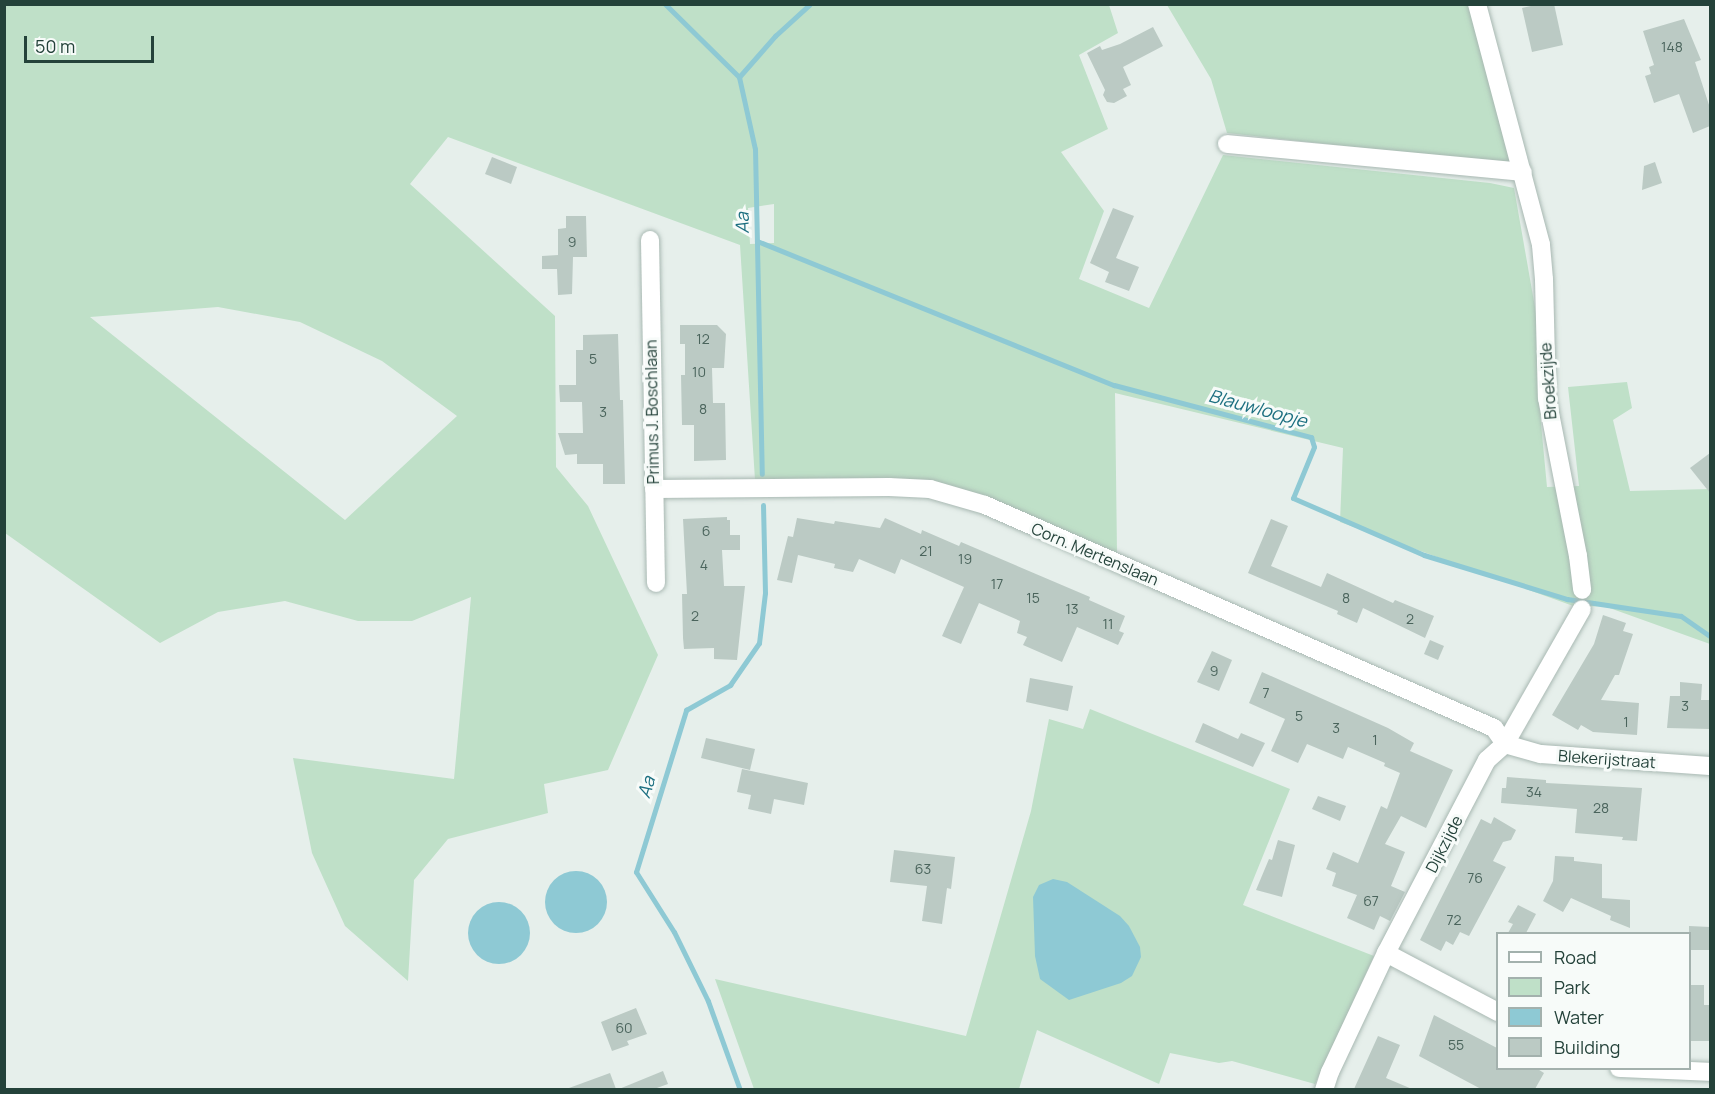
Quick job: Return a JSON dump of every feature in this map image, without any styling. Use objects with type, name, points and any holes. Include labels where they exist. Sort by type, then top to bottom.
[{"type":"street","name":"Broekzijde","points":[[1477,4],[1523,172],[1540,245],[1544,279],[1545,372],[1549,419],[1578,556],[1582,590]]},
{"type":"street","points":[[1227,144],[1523,172]]},
{"type":"street","name":"Primus J. Boschlaan","points":[[650,240],[656,583]]},
{"type":"street","name":"Corn. Mertenslaan","points":[[654,489],[889,487],[930,489],[985,505],[1494,728],[1505,744]]},
{"type":"street","name":"Dijkzijde","points":[[1324,1089],[1330,1071],[1386,953],[1487,760],[1505,744],[1582,609]]},
{"type":"street","name":"Blekerijstraat","points":[[1505,744],[1540,754],[1710,766]]},
{"type":"street","points":[[1386,953],[1496,1011]]},
{"type":"street","points":[[1664,1070],[1710,1072]]},
{"type":"green space","points":[[5,5],[1109,5],[1118,33],[1079,55],[1108,129],[1061,152],[1104,211],[1079,279],[1149,308],[1223,155],[1490,183],[1514,188],[1536,313],[1538,392],[1547,487],[1579,486],[1568,387],[1627,382],[1632,408],[1613,420],[1630,491],[1710,489],[1710,644],[1604,606],[1576,607],[1340,522],[1343,448],[1115,393],[1117,553],[989,498],[755,480],[740,245],[448,137],[410,184],[555,316],[556,467],[588,506],[658,655],[608,770],[544,784],[548,813],[448,839],[414,880],[408,981],[345,926],[312,853],[293,758],[454,779],[471,597],[412,621],[358,621],[285,601],[218,612],[160,643],[5,533]],"holes":[[[774,204],[774,243],[750,244],[748,208]],[[218,307],[300,322],[382,361],[457,416],[345,520],[90,317]]]},
{"type":"green space","points":[[1167,5],[1470,5],[1510,164],[1227,133],[1211,79]]},
{"type":"green space","points":[[1090,709],[1290,789],[1243,905],[1374,956],[1315,1084],[1232,1061],[1219,1063],[1170,1053],[1159,1084],[1037,1030],[1019,1089],[754,1089],[715,979],[966,1036],[1031,811],[1049,719],[1083,729]]},
{"type":"water","points":[[576,871],[588,873],[598,880],[605,890],[607,902],[605,914],[598,924],[588,931],[576,933],[564,931],[554,924],[547,914],[545,902],[547,890],[554,880],[564,873]]},
{"type":"water","points":[[1053,879],[1067,882],[1120,916],[1129,926],[1140,947],[1141,957],[1132,976],[1121,983],[1069,1000],[1040,979],[1035,956],[1033,897],[1039,885]]},
{"type":"water","points":[[499,902],[511,904],[521,911],[528,921],[530,933],[528,945],[521,955],[511,962],[499,964],[487,962],[477,955],[470,945],[468,933],[470,921],[477,911],[487,904]]},
{"type":"building","points":[[1554,4],[1563,45],[1532,52],[1522,8]]},
{"type":"building","points":[[1684,19],[1701,60],[1695,62],[1710,108],[1710,126],[1693,133],[1679,94],[1654,103],[1645,76],[1651,74],[1649,67],[1654,65],[1643,31]]},
{"type":"building","points":[[1153,27],[1163,46],[1123,67],[1131,85],[1123,89],[1127,96],[1114,103],[1107,102],[1103,95],[1105,90],[1087,53],[1100,46],[1102,50],[1120,44]]},
{"type":"building","points":[[492,157],[517,167],[511,184],[485,174]]},
{"type":"building","points":[[1655,162],[1662,183],[1642,190],[1644,166]]},
{"type":"building","points":[[1113,208],[1134,216],[1116,258],[1139,267],[1129,291],[1105,282],[1109,272],[1090,263]]},
{"type":"building","points":[[566,216],[586,216],[587,257],[573,257],[572,294],[558,295],[557,269],[542,269],[542,256],[558,255],[558,229],[566,228]]},
{"type":"building","points":[[680,325],[717,325],[726,334],[724,368],[712,368],[713,403],[725,403],[726,460],[694,461],[694,425],[682,425],[681,375],[685,375],[685,344],[680,344]]},
{"type":"building","points":[[618,334],[620,400],[623,400],[625,484],[603,484],[603,464],[577,464],[577,454],[565,455],[558,433],[583,433],[582,402],[560,402],[559,385],[576,385],[576,350],[583,350],[583,335]]},
{"type":"building","points":[[1710,453],[1710,493],[1690,468]]},
{"type":"building","points":[[727,517],[727,520],[730,520],[730,535],[740,535],[740,550],[722,550],[724,586],[745,586],[737,660],[714,659],[714,648],[684,649],[683,638],[682,594],[687,594],[683,519]]},
{"type":"building","points":[[797,518],[880,528],[885,518],[921,534],[922,530],[959,546],[961,542],[1090,597],[1089,600],[1125,616],[1119,631],[1124,633],[1118,645],[1077,627],[1062,662],[1023,645],[1027,637],[1017,633],[1020,621],[979,603],[961,644],[942,636],[964,587],[901,559],[895,574],[859,559],[853,572],[834,568],[835,564],[798,555],[792,583],[777,580],[788,536],[793,537]]},
{"type":"building","points":[[1271,519],[1288,526],[1271,566],[1321,587],[1327,573],[1393,603],[1395,600],[1434,616],[1425,638],[1363,608],[1357,623],[1337,614],[1338,611],[1248,573]]},
{"type":"building","points":[[1603,615],[1626,623],[1623,631],[1633,634],[1619,675],[1615,675],[1601,700],[1639,703],[1637,735],[1593,732],[1581,725],[1578,730],[1552,715],[1594,644]]},
{"type":"building","points":[[1430,640],[1444,646],[1438,660],[1424,654]]},
{"type":"building","points":[[1212,651],[1232,660],[1219,691],[1197,682]]},
{"type":"building","points":[[1262,672],[1388,728],[1414,743],[1410,751],[1453,770],[1426,828],[1401,816],[1385,844],[1405,852],[1391,886],[1405,892],[1390,921],[1380,916],[1374,930],[1347,918],[1357,895],[1332,886],[1336,873],[1326,869],[1333,852],[1358,863],[1381,806],[1387,809],[1400,773],[1384,766],[1385,763],[1348,747],[1343,759],[1307,744],[1298,763],[1271,751],[1285,719],[1249,703]]},
{"type":"building","points":[[1030,678],[1073,686],[1068,711],[1026,702]]},
{"type":"building","points":[[1680,682],[1702,684],[1701,700],[1710,700],[1710,729],[1667,728],[1670,696],[1680,696]]},
{"type":"building","points":[[1203,723],[1238,739],[1241,733],[1265,743],[1253,767],[1195,742]]},
{"type":"building","points":[[706,738],[755,749],[750,770],[701,758]]},
{"type":"building","points":[[742,769],[808,783],[804,805],[774,799],[771,814],[748,809],[751,795],[737,792]]},
{"type":"building","points":[[1507,777],[1546,780],[1546,783],[1642,788],[1637,841],[1622,840],[1623,837],[1575,833],[1577,809],[1501,803],[1502,788],[1506,788]]},
{"type":"building","points":[[1318,796],[1346,806],[1340,821],[1312,809]]},
{"type":"building","points":[[1494,817],[1516,830],[1511,840],[1503,842],[1493,861],[1506,867],[1469,936],[1460,932],[1453,945],[1446,941],[1441,951],[1420,940],[1481,819],[1491,824]]},
{"type":"building","points":[[1278,840],[1295,845],[1282,897],[1256,890],[1269,859],[1272,860]]},
{"type":"building","points":[[894,850],[955,857],[951,889],[947,888],[942,924],[922,921],[927,886],[890,882]]},
{"type":"building","points":[[1555,856],[1574,857],[1574,861],[1602,864],[1602,898],[1630,900],[1630,928],[1610,920],[1611,916],[1571,898],[1563,912],[1543,901],[1553,881]]},
{"type":"building","points":[[1518,905],[1536,914],[1527,932],[1509,932],[1513,924],[1508,922]]},
{"type":"building","points":[[1689,926],[1710,927],[1710,950],[1691,950],[1691,932],[1689,932]]},
{"type":"building","points":[[1691,985],[1704,985],[1704,1005],[1710,1005],[1710,1041],[1691,1041]]},
{"type":"building","points":[[636,1008],[647,1034],[627,1041],[629,1045],[612,1051],[601,1022]]},
{"type":"building","points":[[1434,1015],[1496,1047],[1496,1070],[1539,1070],[1544,1073],[1535,1089],[1481,1089],[1419,1056]]},
{"type":"building","points":[[1378,1036],[1400,1045],[1386,1078],[1412,1089],[1354,1089]]},
{"type":"building","points":[[663,1071],[668,1084],[654,1089],[619,1089]]},
{"type":"building","points":[[610,1073],[616,1089],[569,1088]]},
{"type":"waterway","name":"Aa","points":[[665,4],[739,77],[755,149],[762,474]]},
{"type":"waterway","points":[[739,77],[775,36],[810,4]]},
{"type":"waterway","name":"Blauwloopje","points":[[757,241],[1114,385],[1311,437],[1314,447],[1293,498],[1424,555],[1567,599],[1681,616],[1710,636]]},
{"type":"waterway","name":"Aa","points":[[740,1090],[708,1001],[674,932],[636,872],[686,710],[730,685],[759,643],[765,593],[763,505]]}]
